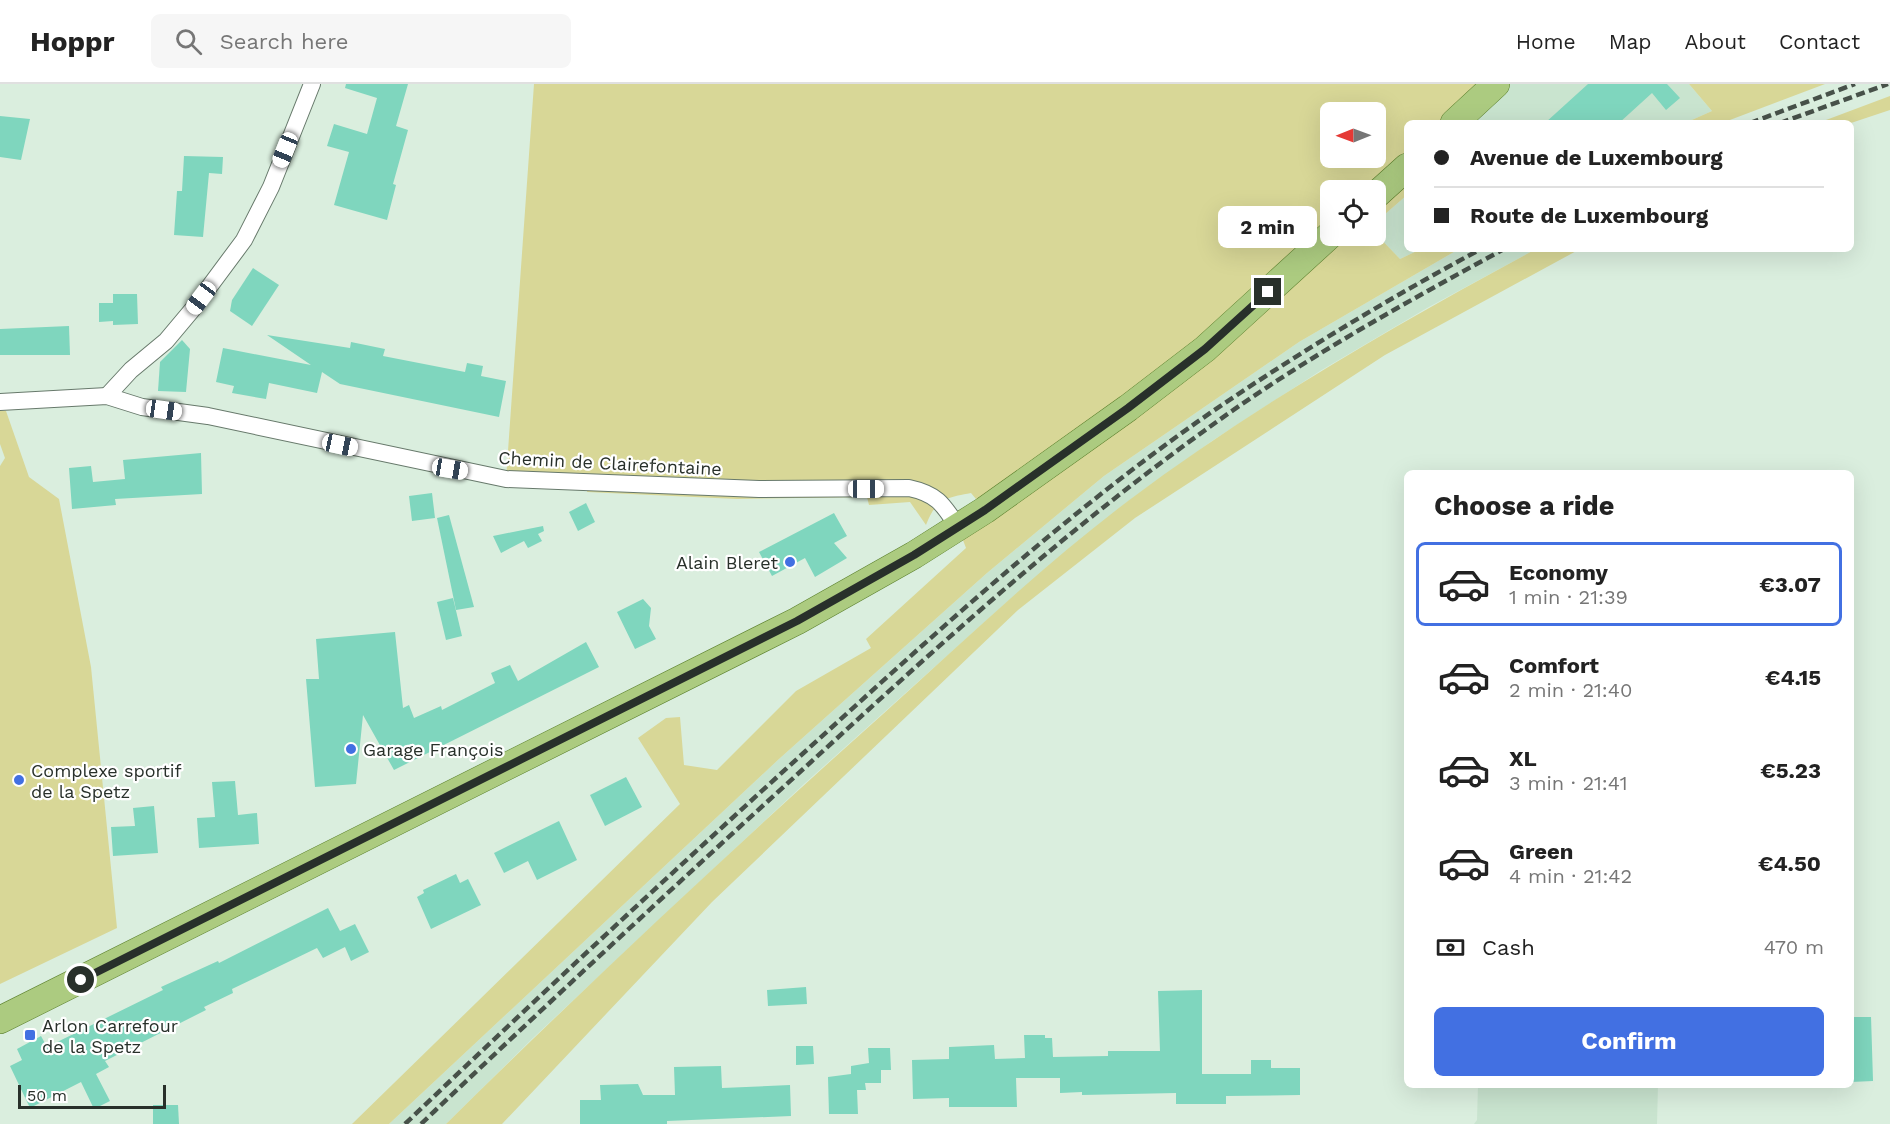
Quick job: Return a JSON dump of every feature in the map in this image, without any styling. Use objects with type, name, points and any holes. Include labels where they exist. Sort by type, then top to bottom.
[{"type":"main road","points":[[1457,120],[1497,84]]},
{"type":"main road","points":[[1386,186],[1404,170]]},
{"type":"main road","points":[[0,1020],[788,626],[914,555],[958,527],[1128,408],[1205,349],[1320,245]]},
{"type":"street","points":[[107,396],[131,370],[166,341],[244,240],[271,188],[312,84]]},
{"type":"street","name":"Chemin de Clairefontaine","points":[[0,402],[107,396],[142,407],[208,416],[506,479],[759,489],[909,488],[925,492],[941,502],[958,527]]},
{"type":"shaded area","points":[[534,84],[1496,84],[1457,120],[1404,120],[1404,198],[1386,213],[1386,180],[1320,180],[1320,246],[1386,244],[1400,259],[1415,252],[1454,252],[1299,342],[1104,476],[987,573],[779,759],[389,1124],[352,1124],[680,804],[638,738],[666,718],[680,717],[684,765],[717,770],[796,691],[871,648],[866,639],[966,548],[958,527],[985,510],[971,493],[954,496],[938,505],[926,525],[910,502],[869,505],[867,497],[737,499],[587,492],[588,485],[506,479]]},
{"type":"shaded area","points":[[1497,84],[1689,84],[1712,111],[1692,120],[1457,120]]},
{"type":"shaded area","points":[[1689,84],[1825,84],[1730,120],[1692,120],[1712,111]]},
{"type":"shaded area","points":[[1890,96],[1890,110],[1854,122],[1854,120],[1826,120]]},
{"type":"shaded area","points":[[1404,198],[1404,252],[1415,252],[1400,259],[1386,244],[1386,213]]},
{"type":"shaded area","points":[[1454,252],[1530,252],[1427,308],[1320,371],[1212,441],[1126,503],[1007,602],[804,784],[533,1038],[446,1124],[389,1124],[779,759],[987,573],[1104,476],[1299,342]]},
{"type":"shaded area","points":[[1531,252],[1574,252],[1385,355],[1135,518],[1018,610],[712,902],[502,1124],[446,1124],[607,968],[772,814],[1003,605],[1096,526],[1176,466],[1276,399],[1431,307]]},
{"type":"shaded area","points":[[0,411],[6,411],[29,477],[59,499],[91,667],[117,928],[0,984],[0,466],[5,458],[0,444]]},
{"type":"shaded area","points":[[1478,1088],[1658,1088],[1657,1124],[1474,1124],[1477,1120]]},
{"type":"building","points":[[346,84],[408,84],[396,126],[408,130],[393,184],[396,185],[387,220],[334,205],[349,152],[327,146],[334,124],[367,134],[377,98],[345,88]]},
{"type":"building","points":[[1588,84],[1667,84],[1680,98],[1666,110],[1652,93],[1622,120],[1548,120]]},
{"type":"building","points":[[0,116],[30,119],[21,160],[0,157]]},
{"type":"building","points":[[184,156],[223,157],[222,174],[209,173],[203,237],[174,235],[177,191],[182,191]]},
{"type":"building","points":[[253,268],[279,285],[252,326],[230,311],[232,300]]},
{"type":"building","points":[[113,294],[137,294],[138,324],[113,325],[113,321],[99,322],[99,303],[113,303]]},
{"type":"building","points":[[69,326],[70,355],[0,355],[0,329]]},
{"type":"building","points":[[267,335],[350,348],[351,342],[385,349],[383,356],[465,372],[467,363],[483,366],[481,376],[506,381],[499,417],[340,384],[322,372],[317,393],[269,383],[266,399],[232,393],[234,386],[216,382],[223,348],[311,365]]},
{"type":"building","points":[[182,340],[190,349],[186,392],[158,391],[160,362]]},
{"type":"building","points":[[201,453],[202,494],[115,499],[116,505],[72,509],[69,468],[91,466],[93,482],[125,479],[123,460]]},
{"type":"building","points":[[432,493],[435,518],[412,521],[409,496]]},
{"type":"building","points":[[586,503],[595,522],[578,531],[569,512]]},
{"type":"building","points":[[834,513],[847,536],[834,543],[847,558],[815,577],[805,558],[772,576],[759,552]]},
{"type":"building","points":[[449,515],[474,607],[456,610],[437,518]]},
{"type":"building","points":[[543,526],[544,531],[538,534],[542,541],[528,548],[524,541],[501,553],[493,536]]},
{"type":"building","points":[[453,598],[462,636],[446,640],[437,602]]},
{"type":"building","points":[[643,599],[651,608],[649,626],[656,639],[635,649],[617,612]]},
{"type":"building","points":[[395,632],[403,708],[409,705],[414,718],[441,706],[442,710],[495,683],[491,673],[510,665],[518,681],[586,642],[599,667],[394,770],[363,715],[356,784],[315,787],[306,679],[319,679],[316,639]]},
{"type":"building","points":[[626,777],[642,807],[605,826],[590,795]]},
{"type":"building","points":[[235,781],[238,815],[257,813],[259,844],[199,848],[197,818],[215,817],[212,782]]},
{"type":"building","points":[[154,806],[158,853],[113,856],[111,827],[135,826],[133,808]]},
{"type":"building","points":[[559,821],[577,860],[537,880],[528,861],[504,873],[494,853]]},
{"type":"building","points":[[456,874],[460,883],[468,879],[481,905],[431,929],[417,897],[424,893],[423,890]]},
{"type":"building","points":[[328,908],[340,931],[355,924],[369,952],[351,961],[345,947],[323,958],[317,948],[232,989],[233,993],[204,1007],[206,1010],[105,1061],[109,1067],[96,1074],[110,1101],[94,1109],[81,1082],[30,1108],[10,1066],[22,1060],[17,1049],[41,1036],[47,1047],[163,990],[161,987],[218,961],[219,963]]},
{"type":"building","points":[[806,987],[807,1004],[768,1006],[767,990]]},
{"type":"building","points":[[1202,990],[1202,1074],[1251,1074],[1251,1060],[1271,1060],[1271,1068],[1300,1068],[1300,1095],[1226,1096],[1226,1104],[1176,1104],[1176,1093],[1082,1095],[1082,1092],[1060,1093],[1060,1078],[1016,1078],[1017,1107],[949,1107],[949,1098],[913,1099],[912,1060],[949,1059],[949,1047],[994,1045],[995,1059],[1025,1058],[1024,1035],[1045,1035],[1045,1038],[1052,1038],[1053,1057],[1108,1056],[1108,1051],[1160,1051],[1158,991]]},
{"type":"building","points":[[1854,1017],[1871,1017],[1873,1081],[1854,1082]]},
{"type":"building","points":[[796,1046],[813,1046],[814,1064],[796,1065]]},
{"type":"building","points":[[868,1048],[890,1048],[891,1070],[881,1070],[881,1083],[865,1083],[866,1090],[857,1090],[858,1114],[829,1114],[828,1077],[851,1074],[851,1066],[869,1063]]},
{"type":"building","points":[[721,1066],[722,1088],[790,1085],[791,1116],[667,1121],[667,1124],[580,1124],[580,1100],[601,1100],[600,1085],[638,1084],[643,1095],[675,1095],[674,1067]]},
{"type":"building","points":[[153,1105],[178,1105],[179,1124],[153,1124]]},
{"type":"railway","points":[[1758,120],[1855,84]]},
{"type":"railway","points":[[1788,120],[1888,84]]},
{"type":"railway","points":[[405,1124],[866,696],[1053,533],[1150,456],[1268,374],[1409,289],[1476,252]]},
{"type":"railway","points":[[421,1124],[859,718],[1052,549],[1152,469],[1276,381],[1389,313],[1499,252]]},
{"type":"place","name":"Alain Bleret","points":[[790,562]]},
{"type":"place","name":"Garage François","points":[[351,749]]},
{"type":"place","name":"Complexe sportif de la Spetz","points":[[19,780]]},
{"type":"place","name":"Arlon Carrefour de la Spetz","points":[[30,1035]]},
{"type":"route","points":[[81,980],[797,621],[914,555],[985,510],[1128,408],[1205,349],[1268,292]]}]
